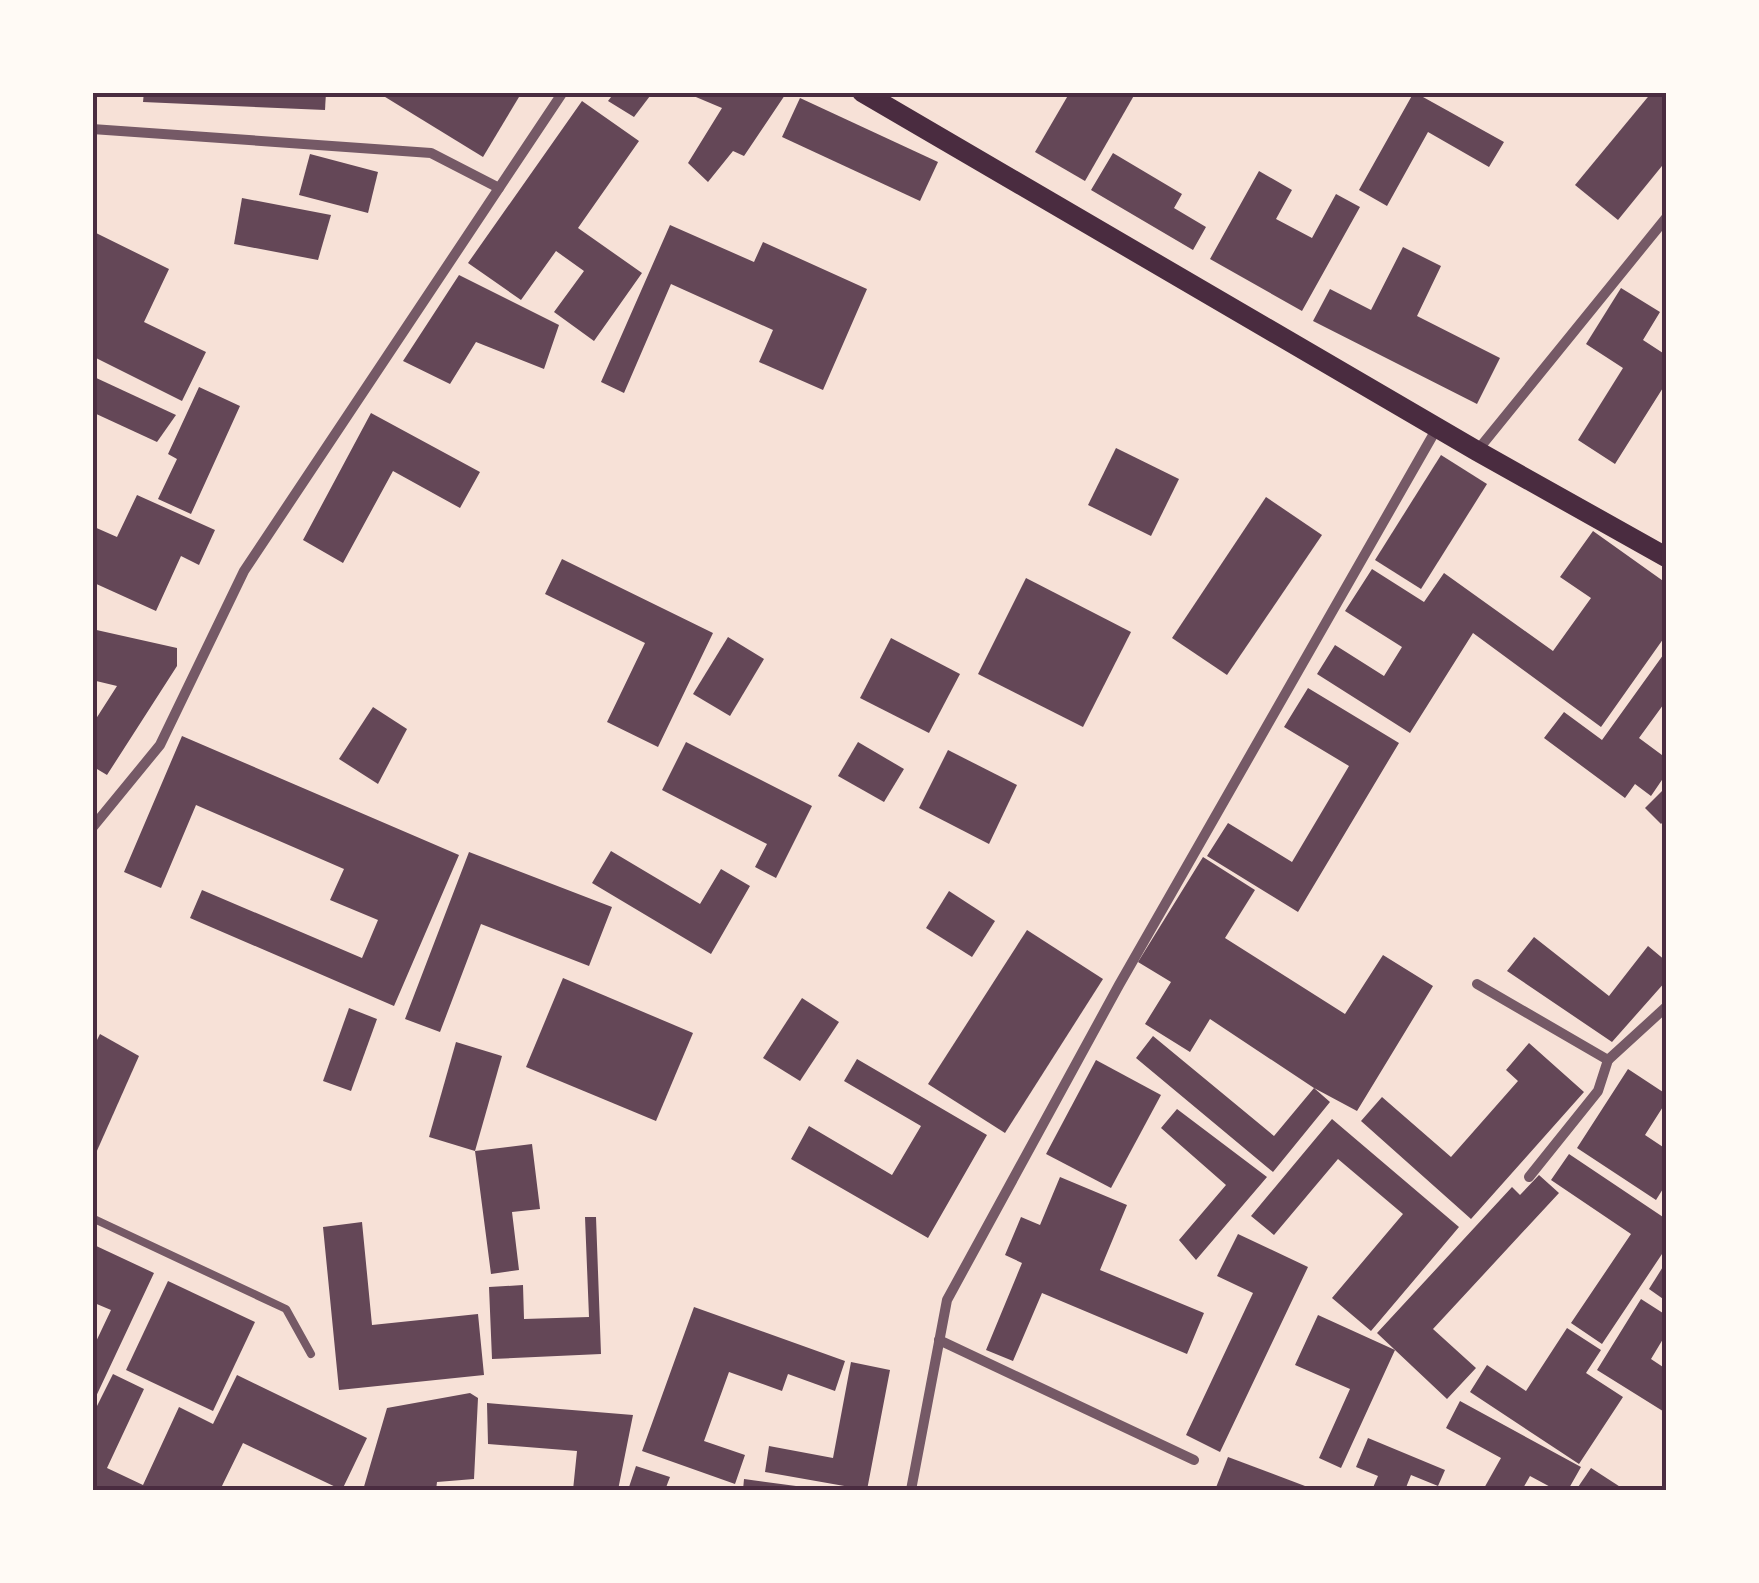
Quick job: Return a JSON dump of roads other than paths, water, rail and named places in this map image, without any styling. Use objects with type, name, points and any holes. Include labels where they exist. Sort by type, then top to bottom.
[{"type":"main road","points":[[862,92],[1666,557]]},
{"type":"street","points":[[92,828],[160,745],[244,570],[564,92]]},
{"type":"street","points":[[92,129],[431,153],[499,188]]},
{"type":"street","points":[[1477,451],[1666,218]]},
{"type":"street","points":[[911,1490],[947,1300],[1109,1002],[1438,428]]},
{"type":"street","points":[[1477,984],[1608,1060]]},
{"type":"street","points":[[1529,1177],[1598,1091],[1608,1060],[1666,1007]]},
{"type":"street","points":[[939,1340],[1194,1460]]},
{"type":"lane","points":[[92,1218],[286,1308],[311,1354]]}]
